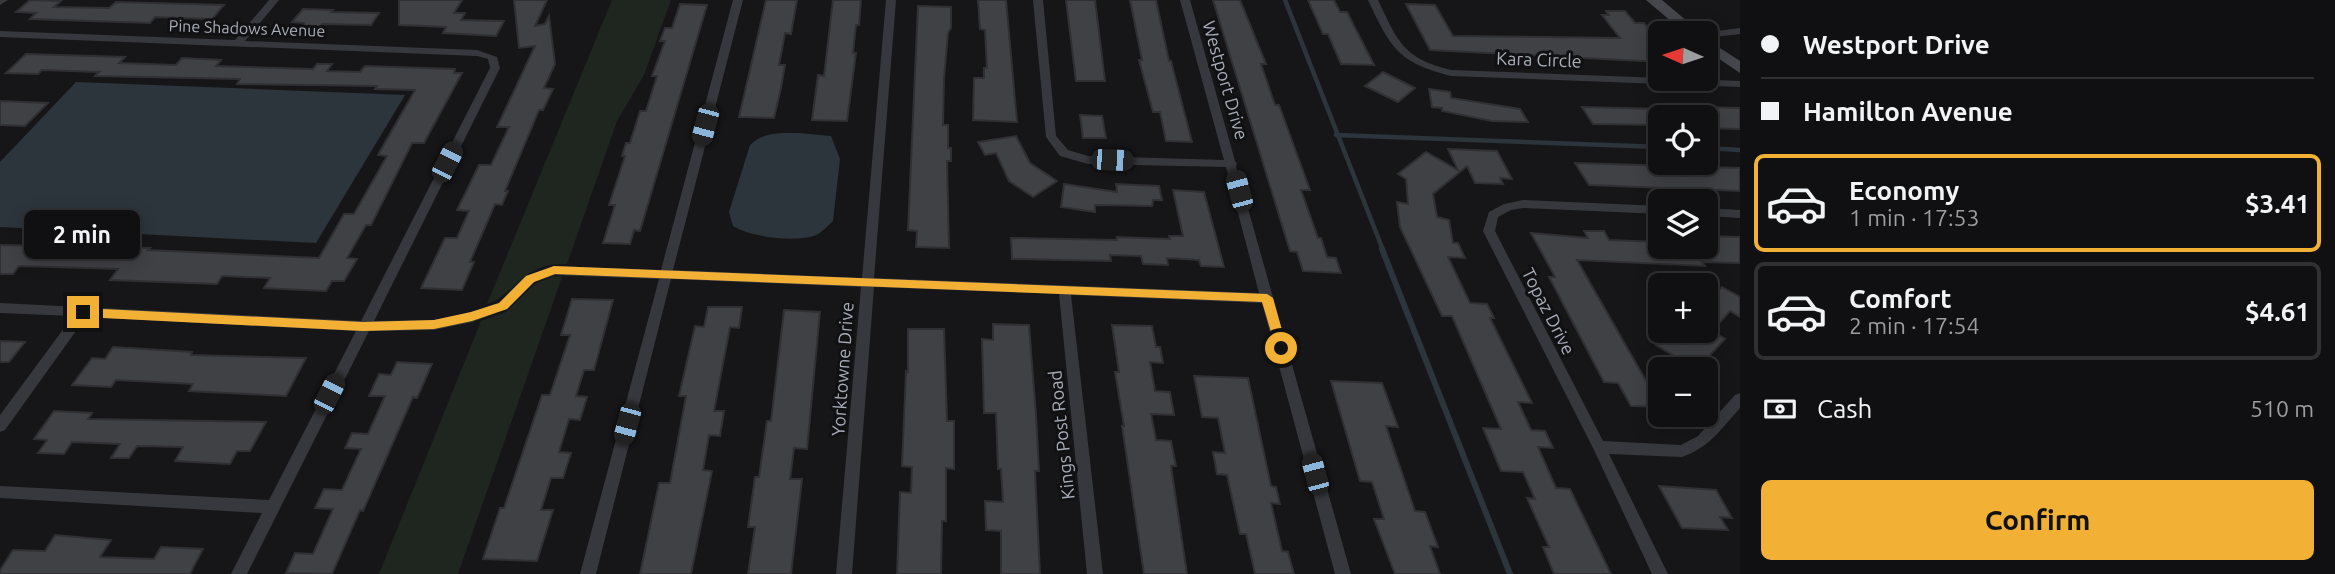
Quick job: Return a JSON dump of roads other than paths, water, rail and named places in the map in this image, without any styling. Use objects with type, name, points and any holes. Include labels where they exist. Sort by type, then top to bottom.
[{"type":"street","points":[[238,43],[274,0]]},
{"type":"street","points":[[588,574],[738,0]]},
{"type":"street","name":"Yorktowne Drive","points":[[844,574],[891,0]]},
{"type":"street","points":[[1038,0],[1051,137],[1064,153],[1088,160],[1231,164]]},
{"type":"street","name":"Westport Drive","points":[[1185,0],[1343,574]]},
{"type":"street","name":"Kara Circle","points":[[1373,0],[1396,49],[1423,67],[1441,71],[1740,84]]},
{"type":"street","points":[[1653,0],[1678,21]]},
{"type":"street","points":[[1718,34],[1740,31]]},
{"type":"street","name":"Pine Shadows Avenue","points":[[0,34],[477,53],[492,57],[495,68],[363,326]]},
{"type":"street","points":[[1718,52],[1740,68]]},
{"type":"street","name":"Topaz Drive","points":[[1648,209],[1523,204],[1508,207],[1493,215],[1489,231],[1660,574]]},
{"type":"street","points":[[1718,213],[1740,214]]},
{"type":"street","points":[[0,308],[363,326],[434,325],[472,317],[503,306],[530,279],[554,270],[1267,298]]},
{"type":"street","name":"Kings Post Road","points":[[1065,292],[1095,574]]},
{"type":"street","points":[[0,426],[83,312]]},
{"type":"street","points":[[239,574],[363,326]]},
{"type":"street","points":[[1599,447],[1682,451],[1703,440],[1740,399]]},
{"type":"street","points":[[0,492],[272,507]]},
{"type":"waterway","points":[[1285,0],[1338,135]]},
{"type":"waterway","points":[[1338,135],[1648,147]]},
{"type":"waterway","points":[[1338,135],[1383,250]]},
{"type":"waterway","points":[[1718,149],[1740,150]]},
{"type":"waterway","points":[[1382,249],[1510,574]]}]
